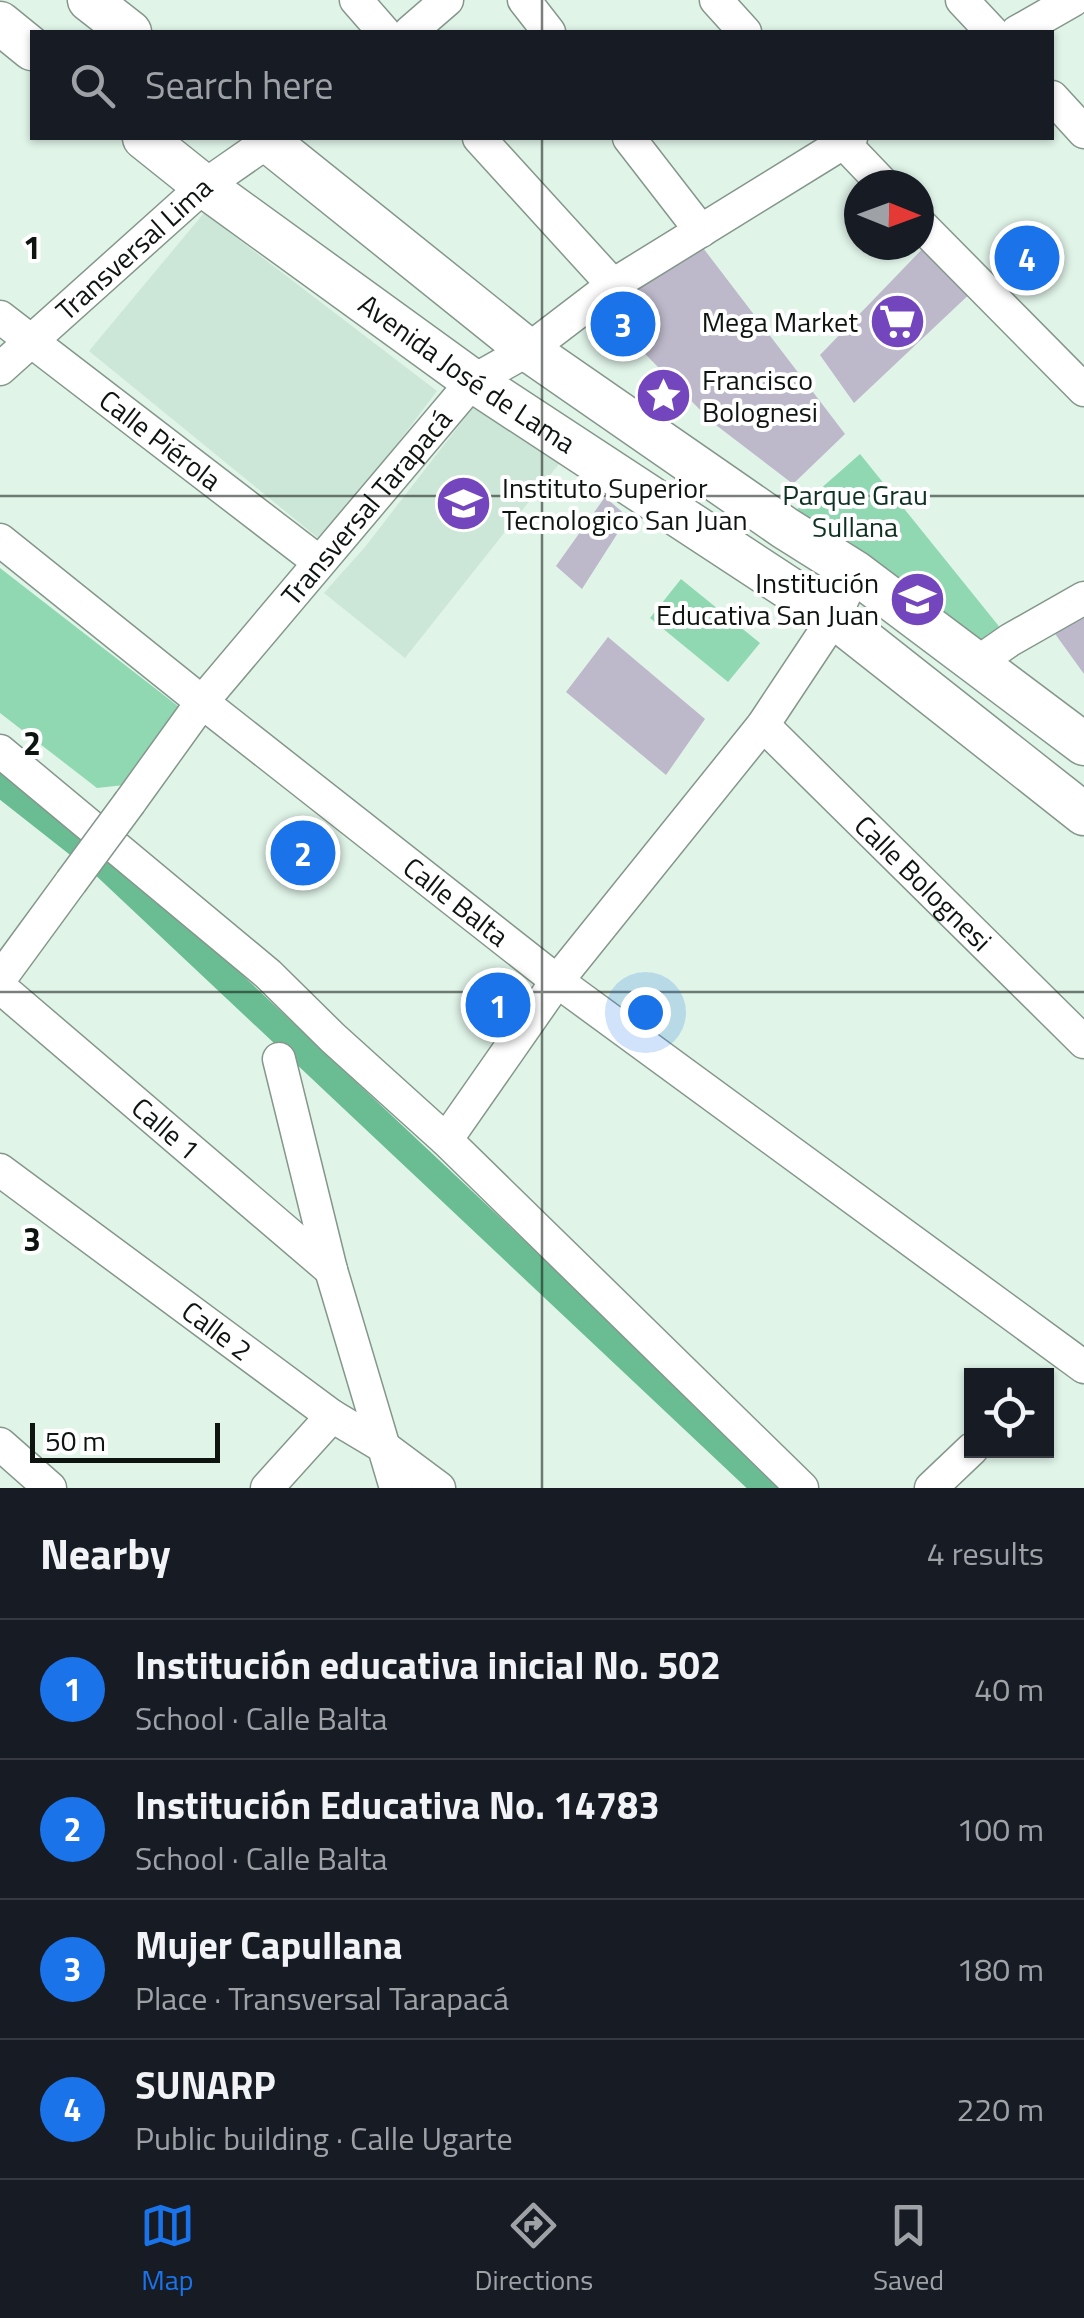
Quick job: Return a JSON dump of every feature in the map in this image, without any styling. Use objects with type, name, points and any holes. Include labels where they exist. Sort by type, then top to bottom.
[{"type":"main road","points":[[88,0],[127,30]]},
{"type":"main road","points":[[0,23],[30,46]]},
{"type":"main road","name":"Avenida José de Lama","points":[[146,140],[473,381],[834,618],[1084,814]]},
{"type":"main road","name":"Avenida José de Lama","points":[[269,140],[528,350],[855,572],[1084,744]]},
{"type":"street","points":[[356,0],[382,30]]},
{"type":"street","points":[[412,30],[447,0]]},
{"type":"street","points":[[524,0],[547,30]]},
{"type":"street","points":[[716,0],[743,30]]},
{"type":"street","points":[[962,0],[990,30]]},
{"type":"street","points":[[1020,30],[1073,0]]},
{"type":"street","points":[[1054,99],[1084,132]]},
{"type":"street","name":"Transversal Lima","points":[[0,369],[204,186],[267,140]]},
{"type":"street","points":[[481,140],[613,285]]},
{"type":"street","points":[[631,140],[701,231]]},
{"type":"street","name":"Transversal Tarapacá","points":[[0,980],[202,702],[473,381],[528,350],[613,285],[842,140]]},
{"type":"street","points":[[845,140],[871,170]]},
{"type":"street","points":[[934,237],[1084,390]]},
{"type":"street","name":"Calle Piérola","points":[[0,318],[320,562]]},
{"type":"street","name":"Calle Balta","points":[[0,540],[558,981],[1071,1360]]},
{"type":"street","points":[[446,1140],[558,981],[763,725],[834,618],[855,572]]},
{"type":"street","points":[[976,664],[1084,598]]},
{"type":"street","name":"Calle Bolognesi","points":[[763,725],[1084,1042]]},
{"type":"street","points":[[0,751],[268,974],[446,1140],[802,1488]]},
{"type":"street","name":"Calle 1","points":[[0,987],[330,1270]]},
{"type":"street","points":[[280,1059],[330,1270],[396,1488]]},
{"type":"street","name":"Calle 2","points":[[0,1170],[332,1416],[384,1447],[439,1488]]},
{"type":"street","points":[[267,1488],[332,1416]]},
{"type":"street","points":[[0,1444],[50,1488]]},
{"type":"street","points":[[930,1488],[964,1456]]},
{"type":"shaded area","points":[[204,213],[437,391],[323,542],[89,351]]},
{"type":"shaded area","name":"Instituto Superior Tecnologico San Juan","points":[[478,401],[562,460],[405,658],[324,593],[365,547]]},
{"type":"green space","name":"Parque Grau Sullana","points":[[860,454],[1010,640],[977,663],[794,512]]},
{"type":"green space","points":[[0,568],[183,710],[124,785],[97,788],[0,713]]},
{"type":"green space","points":[[681,579],[760,643],[728,682],[650,618]]},
{"type":"building","points":[[697,240],[845,434],[793,484],[712,422],[597,305]]},
{"type":"building","name":"Mega Market","points":[[934,245],[976,288],[854,403],[820,355],[912,260],[934,260]]},
{"type":"building","points":[[605,497],[628,517],[582,589],[556,566]]},
{"type":"building","points":[[1084,613],[1084,674],[1053,631]]},
{"type":"building","points":[[608,637],[705,719],[666,775],[566,692]]},
{"type":"waterway","points":[[0,782],[103,863],[767,1488]]},
{"type":"place","name":"SUNARP","points":[[1027,258]]},
{"type":"place","name":"Mega Market","points":[[897,322]]},
{"type":"place","name":"Mujer Capullana","points":[[623,324]]},
{"type":"place","name":"Francisco Bolognesi","points":[[663,396]]},
{"type":"place","name":"Instituto Superior Tecnologico San Juan","points":[[463,504]]},
{"type":"place","name":"Institución Educativa San Juan","points":[[918,599]]},
{"type":"place","name":"Institución Educativa No. 14783","points":[[303,853]]},
{"type":"place","name":"Institución educativa inicial No. 502","points":[[498,1005]]}]
